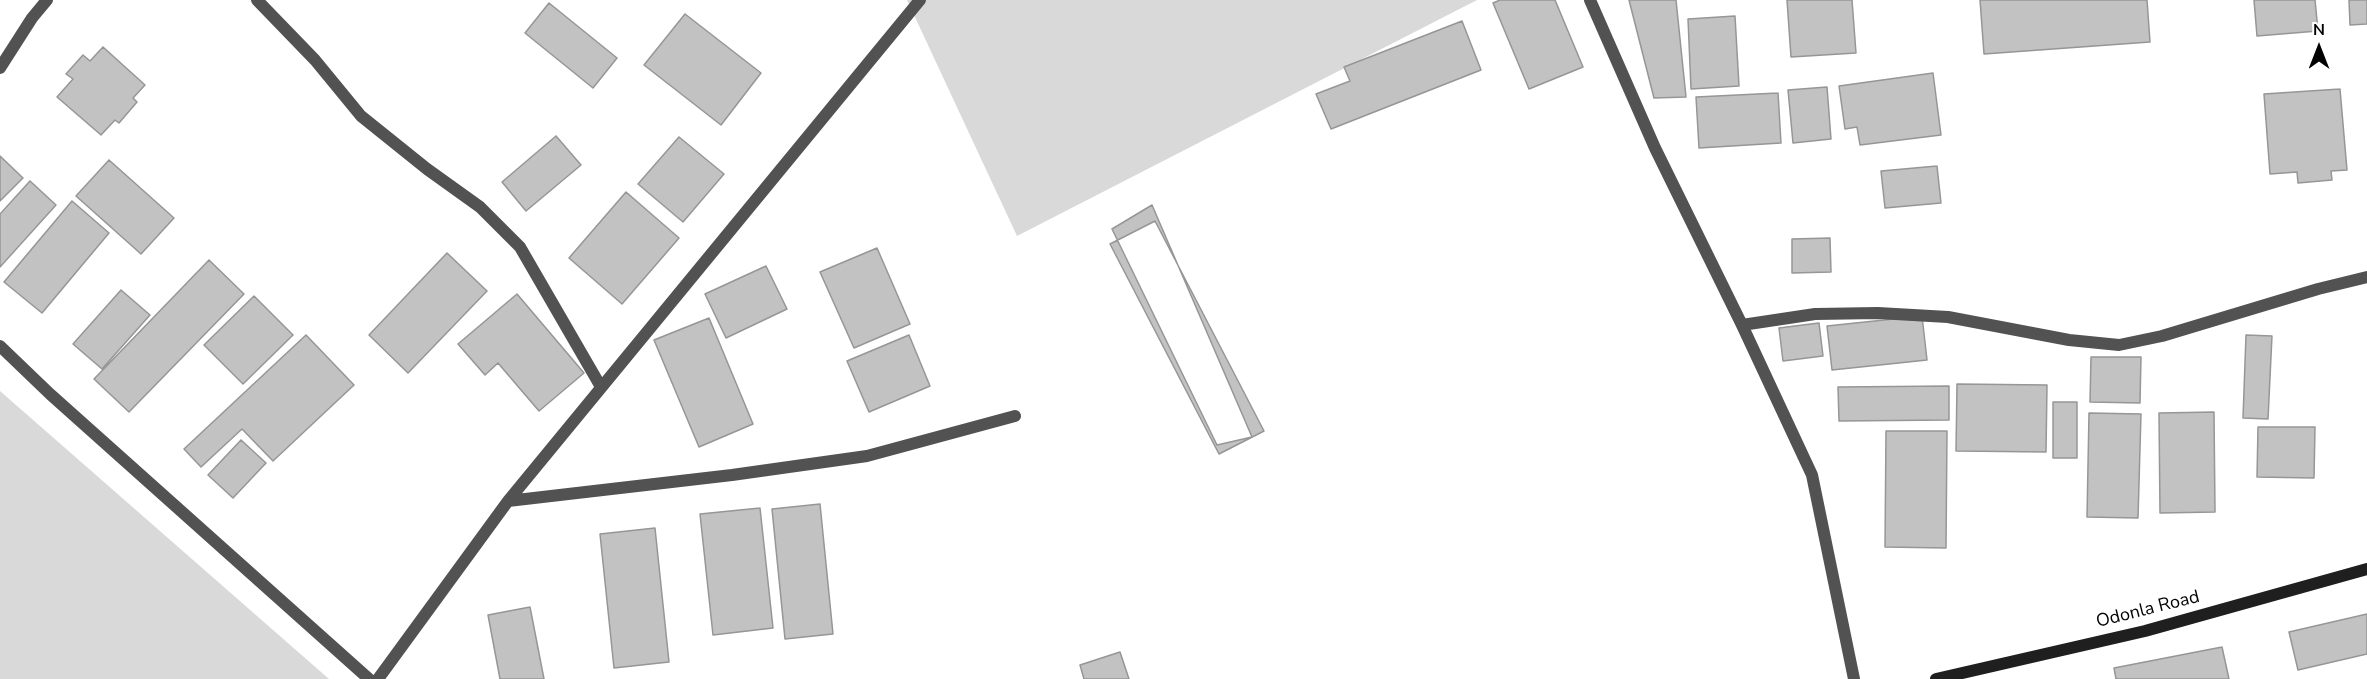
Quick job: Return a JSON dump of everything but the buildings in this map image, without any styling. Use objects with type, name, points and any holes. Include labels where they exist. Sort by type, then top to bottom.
[{"type":"street","points":[[0,68],[32,18],[47,0]]},
{"type":"street","points":[[257,0],[315,60],[361,116],[427,169],[480,207],[520,247],[601,387]]},
{"type":"street","points":[[378,679],[508,501],[920,0]]},
{"type":"street","points":[[1590,0],[1655,148],[1742,325],[1812,475],[1854,679]]},
{"type":"street","points":[[1742,325],[1815,314],[1948,317],[2069,340],[2119,345],[2162,336],[2318,289],[2367,277]]},
{"type":"street","points":[[0,346],[68,410],[369,679]]},
{"type":"street","points":[[508,501],[732,475],[867,456],[1016,416]]},
{"type":"street","name":"Odonla Road","points":[[1936,679],[2145,631],[2367,569]]},
{"type":"shaded area","points":[[907,0],[1477,0],[1017,236]]},
{"type":"shaded area","points":[[0,391],[329,679],[0,679]]}]
